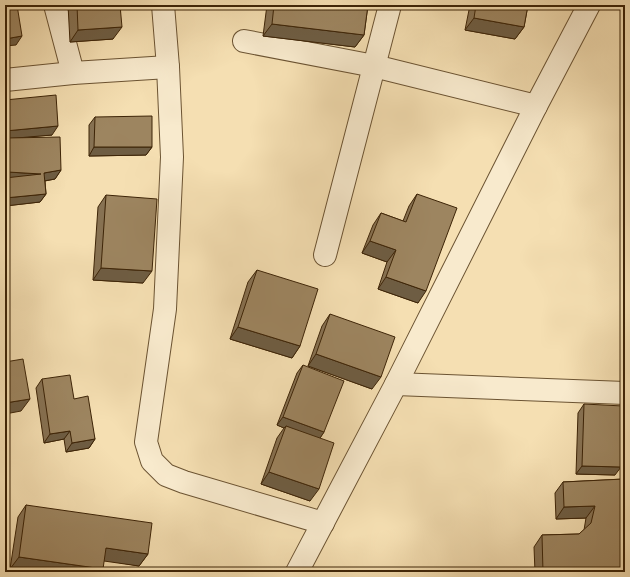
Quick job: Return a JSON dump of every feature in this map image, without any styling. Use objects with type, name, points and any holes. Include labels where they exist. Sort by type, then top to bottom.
[{"type":"street","points":[[55,5],[73,73]]},
{"type":"street","points":[[162,5],[168,67],[172,157],[165,309],[146,442],[152,461],[166,475],[184,482],[323,523]]},
{"type":"street","points":[[326,255],[390,5]]},
{"type":"street","points":[[297,572],[396,384],[536,106],[590,5]]},
{"type":"street","points":[[244,41],[374,66],[536,106]]},
{"type":"street","points":[[5,80],[73,73],[168,67]]},
{"type":"street","points":[[396,384],[625,393]]},
{"type":"building","points":[[5,5],[17,5],[22,36],[5,39]]},
{"type":"building","points":[[77,5],[120,5],[122,27],[78,30]]},
{"type":"building","points":[[274,5],[368,5],[364,35],[272,24]]},
{"type":"building","points":[[476,5],[528,5],[524,27],[474,18]]},
{"type":"building","points":[[56,95],[58,126],[5,131],[5,100]]},
{"type":"building","points":[[152,116],[152,147],[94,147],[95,117]]},
{"type":"building","points":[[60,137],[61,170],[44,173],[46,194],[5,198],[5,178],[41,174],[8,172],[7,138]]},
{"type":"building","points":[[417,194],[457,208],[426,291],[386,277],[396,250],[370,241],[381,213],[406,222]]},
{"type":"building","points":[[106,195],[157,199],[152,271],[101,268]]},
{"type":"building","points":[[5,225],[7,248],[5,248]]},
{"type":"building","points":[[257,270],[318,289],[300,346],[238,327]]},
{"type":"building","points":[[330,314],[395,337],[381,377],[316,354]]},
{"type":"building","points":[[23,359],[30,399],[5,403],[5,362]]},
{"type":"building","points":[[303,365],[344,381],[324,432],[283,417]]},
{"type":"building","points":[[70,375],[74,399],[88,396],[95,439],[72,443],[70,431],[50,434],[42,379]]},
{"type":"building","points":[[584,404],[623,406],[621,467],[582,466]]},
{"type":"building","points":[[286,426],[334,443],[319,489],[269,472]]},
{"type":"building","points":[[624,479],[625,572],[543,572],[542,535],[579,534],[591,523],[595,506],[564,507],[563,482]]},
{"type":"building","points":[[26,505],[152,523],[148,554],[106,548],[103,569],[19,557]]},
{"type":"building","points":[[5,559],[9,559],[8,571],[5,571]]}]
